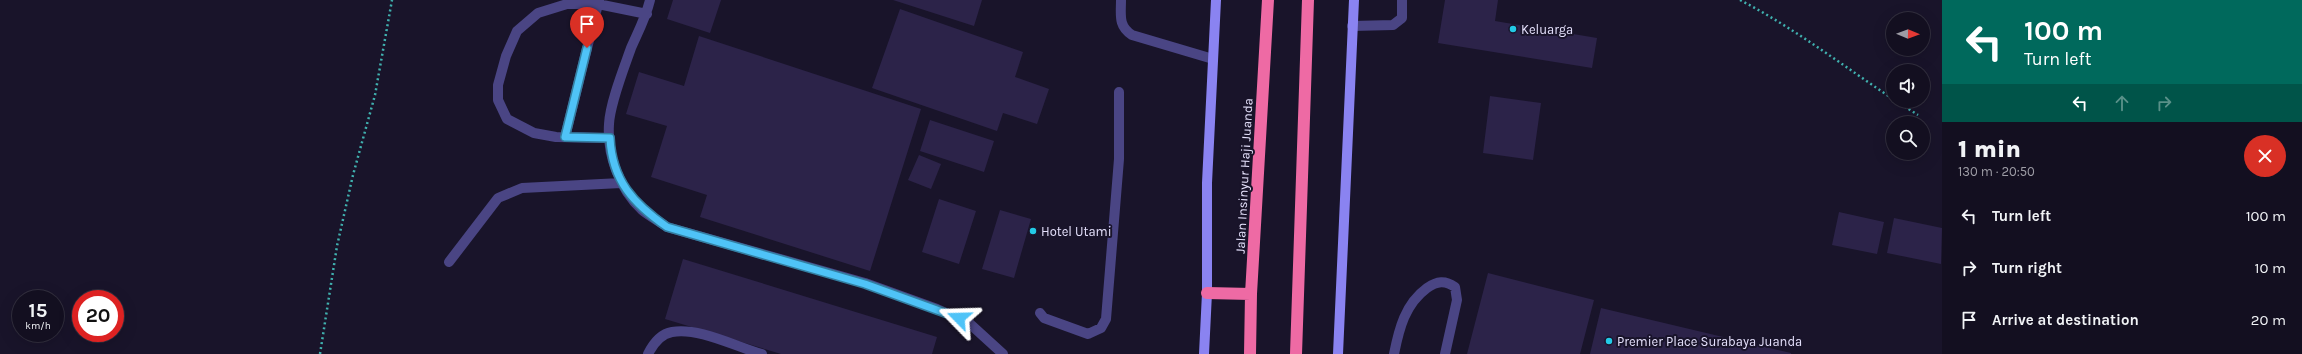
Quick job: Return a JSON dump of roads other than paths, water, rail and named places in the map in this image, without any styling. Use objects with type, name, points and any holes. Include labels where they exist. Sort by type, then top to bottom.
[{"type":"highway","name":"Jalan Insinyur Haji Juanda","points":[[1250,354],[1251,294],[1268,0]]},
{"type":"highway","points":[[1296,354],[1308,0]]},
{"type":"highway","points":[[1207,294],[1251,294]]},
{"type":"street","points":[[1204,354],[1207,294],[1207,184],[1216,0]]},
{"type":"street","points":[[1338,354],[1354,0]]},
{"type":"lane","points":[[650,0],[647,14],[632,47],[618,86],[609,123],[610,152],[621,183],[642,210],[667,227],[865,284],[937,309],[969,323],[1003,354]]},
{"type":"lane","points":[[1121,0],[1121,23],[1124,30],[1132,35],[1213,59]]},
{"type":"lane","points":[[1352,26],[1393,25],[1402,18],[1402,0]]},
{"type":"lane","points":[[610,138],[565,137],[534,133],[507,119],[498,100],[498,85],[506,56],[517,31],[538,13],[567,4],[599,2],[647,14]]},
{"type":"lane","points":[[565,137],[599,2]]},
{"type":"lane","points":[[1040,314],[1044,318],[1088,334],[1101,328],[1106,319],[1119,159],[1119,92]]},
{"type":"lane","points":[[448,262],[498,198],[522,188],[621,183]]},
{"type":"lane","points":[[1394,354],[1398,334],[1408,307],[1416,296],[1435,283],[1448,282],[1455,287],[1457,300],[1445,354]]},
{"type":"lane","points":[[648,354],[660,337],[672,332],[693,333],[762,354]]},
{"type":"place","name":"Keluarga","points":[[1513,29]]},
{"type":"place","name":"Hotel Utami","points":[[1033,231]]},
{"type":"place","name":"Premier Place Surabaya Juanda","points":[[1609,341]]}]
